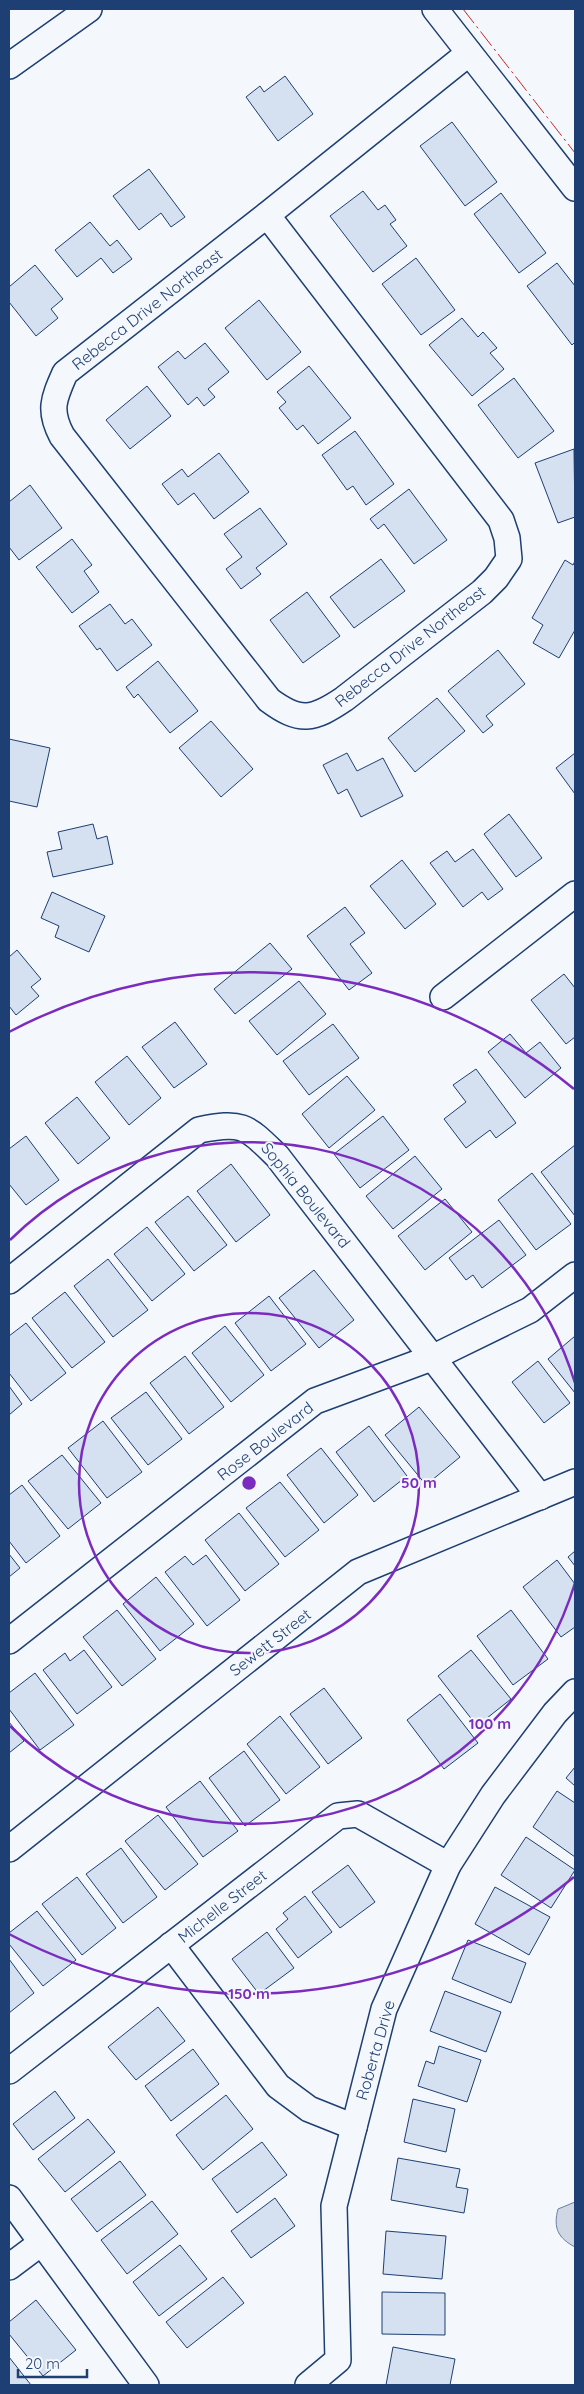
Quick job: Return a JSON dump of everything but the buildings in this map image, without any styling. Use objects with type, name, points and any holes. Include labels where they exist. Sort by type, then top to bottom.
[{"type":"street","points":[[10,62],[89,9]]},
{"type":"street","points":[[435,9],[575,188]]},
{"type":"street","name":"Rebecca Drive Northeast","points":[[267,215],[501,520],[507,538],[509,559],[496,578],[475,598],[344,699],[325,712],[305,718],[284,711],[269,700],[62,436],[54,420],[54,398],[66,373],[469,53]]},
{"type":"street","points":[[443,997],[575,894]]},
{"type":"street","name":"Sophia Boulevard","points":[[9,1281],[199,1130],[228,1124],[253,1132],[277,1156],[434,1357],[559,1488]]},
{"type":"street","name":"Rose Boulevard","points":[[9,1642],[315,1401],[434,1357],[530,1310],[575,1275]]},
{"type":"street","name":"Sewett Street","points":[[9,1849],[358,1572],[559,1488]]},
{"type":"street","name":"Roberta Drive","points":[[308,2385],[338,2360],[334,2206],[384,2009],[448,1866],[493,1795],[555,1713],[575,1692]]},
{"type":"street","name":"Michelle Street","points":[[9,2071],[338,1816],[358,1814],[448,1866]]},
{"type":"street","points":[[171,1946],[278,2086],[309,2109],[354,2127]]},
{"type":"street","points":[[9,2198],[146,2385]]},
{"type":"street","points":[[9,2266],[41,2243]]},
{"type":"shaded area","points":[[575,2202],[575,2247],[564,2240],[558,2232],[556,2222],[558,2209]]},
{"type":"power","points":[[463,9],[575,153]]}]
